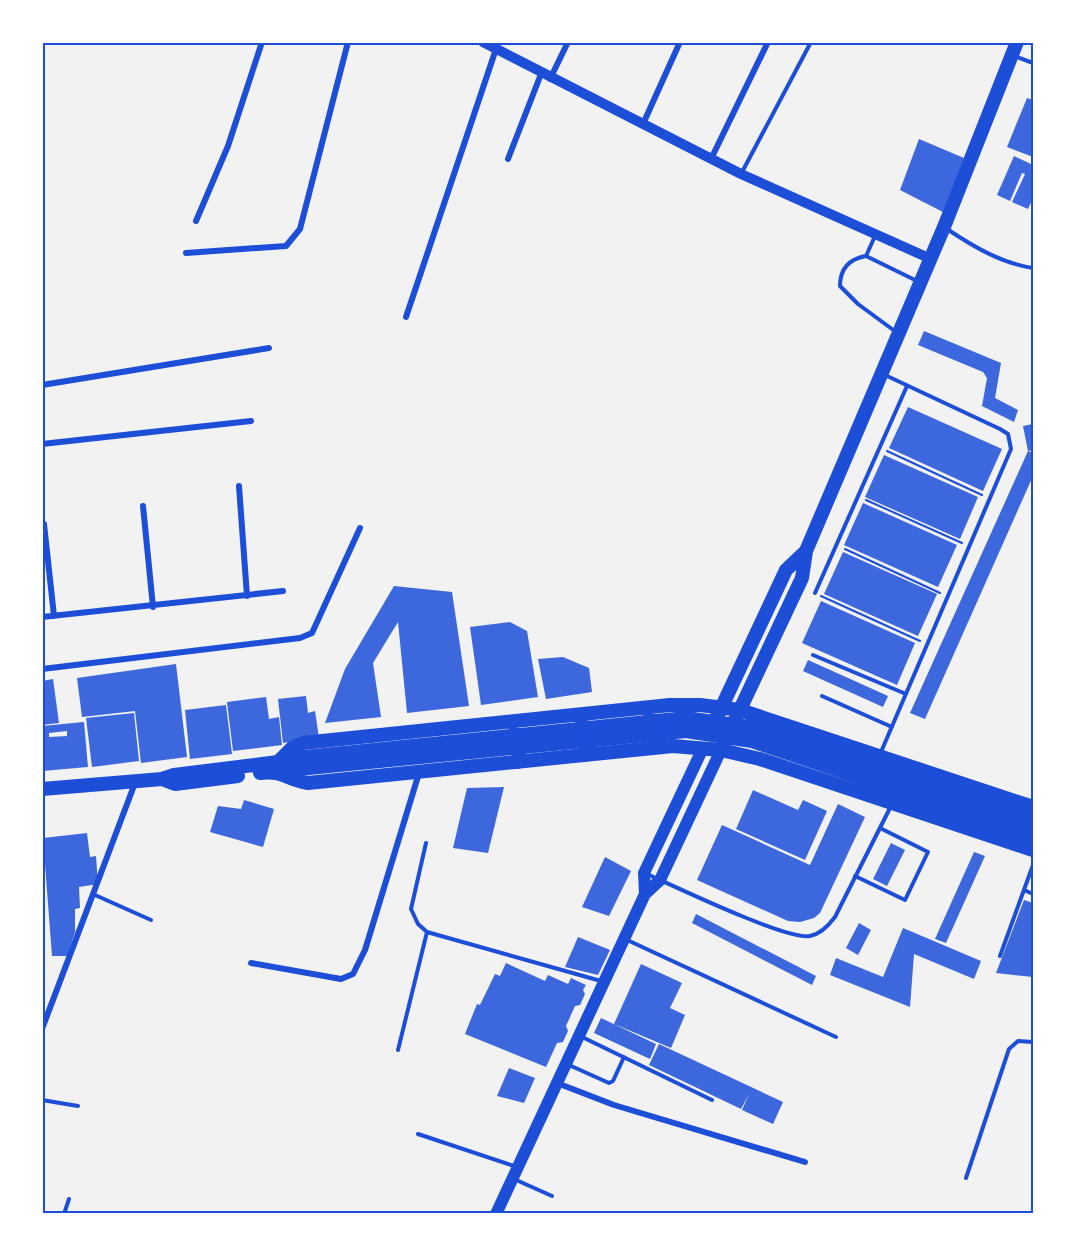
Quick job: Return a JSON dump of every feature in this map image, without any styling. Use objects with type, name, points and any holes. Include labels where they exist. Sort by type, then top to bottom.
[{"type":"main road","points":[[496,1214],[645,894],[660,880],[802,578],[806,550],[944,227],[1017,42]]},
{"type":"main road","points":[[645,894],[644,873],[786,570],[806,550]]},
{"type":"main road","points":[[278,767],[292,748],[303,743],[686,704],[740,710],[1033,807]]},
{"type":"main road","points":[[650,707],[654,748]]},
{"type":"main road","points":[[582,715],[586,755]]},
{"type":"main road","points":[[42,789],[149,780],[174,774],[278,767],[483,745],[686,718],[755,728],[955,802],[1033,836]]},
{"type":"main road","points":[[514,721],[519,762]]},
{"type":"main road","points":[[781,765],[794,727]]},
{"type":"main road","points":[[278,767],[295,781],[308,783],[654,748],[703,748],[721,750],[781,765],[1033,850]]},
{"type":"main road","points":[[848,788],[861,749]]},
{"type":"main road","points":[[915,810],[928,772]]},
{"type":"main road","points":[[955,802],[1033,822]]},
{"type":"street","points":[[196,221],[228,146],[262,42]]},
{"type":"street","points":[[186,253],[286,246],[294,239],[300,229],[348,42]]},
{"type":"street","points":[[483,42],[741,174],[930,259]]},
{"type":"street","points":[[508,159],[546,76],[568,42]]},
{"type":"street","points":[[643,124],[680,42]]},
{"type":"street","points":[[711,159],[768,42]]},
{"type":"street","points":[[406,317],[496,49]]},
{"type":"street","points":[[42,385],[269,348]]},
{"type":"street","points":[[42,444],[251,421]]},
{"type":"street","points":[[239,486],[247,596]]},
{"type":"street","points":[[143,506],[153,607]]},
{"type":"street","points":[[44,524],[54,616]]},
{"type":"street","points":[[42,669],[300,638],[312,633],[360,528]]},
{"type":"street","points":[[42,617],[153,607],[283,591]]},
{"type":"street","points":[[251,963],[341,979],[353,974],[365,950],[419,772]]},
{"type":"street","points":[[42,1029],[95,895],[149,780]]},
{"type":"street","points":[[557,1083],[614,1106],[805,1162]]},
{"type":"lane","points":[[741,174],[811,42]]},
{"type":"lane","points":[[1012,56],[1033,63]]},
{"type":"lane","points":[[944,227],[986,253],[1011,264],[1033,268]]},
{"type":"lane","points":[[866,256],[875,236]]},
{"type":"lane","points":[[898,334],[858,304],[840,286],[850,261],[866,256],[921,282]]},
{"type":"lane","points":[[880,756],[1011,449],[1008,434],[988,422],[882,373]]},
{"type":"lane","points":[[814,593],[907,386]]},
{"type":"lane","points":[[813,655],[906,694]]},
{"type":"lane","points":[[822,696],[892,728]]},
{"type":"lane","points":[[644,873],[782,932],[811,936],[828,926],[893,803]]},
{"type":"lane","points":[[855,876],[905,900],[928,852],[879,828]]},
{"type":"lane","points":[[426,843],[411,909],[418,924],[427,932],[604,982]]},
{"type":"lane","points":[[1000,956],[1033,865]]},
{"type":"lane","points":[[1024,890],[1033,894]]},
{"type":"lane","points":[[95,895],[151,920]]},
{"type":"lane","points":[[398,1050],[427,932]]},
{"type":"lane","points":[[624,939],[836,1037]]},
{"type":"lane","points":[[579,1036],[712,1101]]},
{"type":"lane","points":[[966,1178],[1009,1049],[1018,1041],[1033,1042]]},
{"type":"lane","points":[[566,1064],[609,1083],[624,1057]]},
{"type":"lane","points":[[42,1100],[78,1106]]},
{"type":"lane","points":[[418,1134],[515,1173],[552,1196]]},
{"type":"lane","points":[[64,1214],[69,1199]]},
{"type":"path","points":[[879,448],[990,499]]},
{"type":"path","points":[[858,496],[970,547]]},
{"type":"path","points":[[836,545],[948,597]]},
{"type":"path","points":[[814,593],[928,644]]},
{"type":"building","points":[[1027,98],[1033,100],[1033,157],[1007,147]]},
{"type":"building","points":[[919,139],[964,158],[943,212],[900,190]]},
{"type":"building","points":[[1014,156],[1033,165],[1033,198],[1028,209],[1012,202],[1025,174],[1022,173],[1010,201],[997,195]]},
{"type":"building","points":[[924,331],[1001,363],[995,398],[1018,410],[1014,422],[982,406],[987,378],[983,372],[918,345]]},
{"type":"building","points":[[908,407],[1002,449],[983,491],[889,448]]},
{"type":"building","points":[[1033,424],[1033,450],[1028,451],[1023,426]]},
{"type":"building","points":[[1028,451],[1033,453],[1033,476],[925,719],[910,713]]},
{"type":"building","points":[[884,455],[978,497],[960,539],[865,497]]},
{"type":"building","points":[[863,503],[957,545],[938,587],[844,545]]},
{"type":"building","points":[[843,552],[937,594],[918,636],[824,594]]},
{"type":"building","points":[[394,586],[452,592],[469,706],[407,713],[398,622],[373,663],[381,717],[325,723],[345,669]]},
{"type":"building","points":[[821,601],[915,643],[897,685],[802,643]]},
{"type":"building","points":[[510,622],[527,631],[538,697],[481,705],[470,627]]},
{"type":"building","points":[[563,657],[589,668],[592,692],[546,699],[538,659]]},
{"type":"building","points":[[808,660],[888,696],[883,707],[803,671]]},
{"type":"building","points":[[176,664],[187,757],[141,763],[135,711],[82,717],[77,678]]},
{"type":"building","points":[[53,679],[59,723],[42,725],[42,681]]},
{"type":"building","points":[[306,696],[308,713],[315,711],[319,738],[283,743],[278,699]]},
{"type":"building","points":[[266,697],[269,719],[279,717],[282,745],[233,751],[227,702]]},
{"type":"building","points":[[226,705],[232,754],[190,759],[185,710]]},
{"type":"building","points":[[134,713],[139,761],[92,767],[86,718]]},
{"type":"building","points":[[84,722],[88,767],[42,771],[42,726]],"holes":[[[67,731],[67,736],[49,737],[49,733]]]},
{"type":"building","points":[[504,787],[488,853],[453,848],[467,788]]},
{"type":"building","points":[[753,790],[798,810],[803,800],[827,811],[805,860],[736,829]]},
{"type":"building","points":[[244,800],[274,809],[263,847],[210,832],[218,806],[241,809]]},
{"type":"building","points":[[838,804],[865,817],[820,913],[814,918],[800,922],[788,921],[697,880],[722,825],[810,865]]},
{"type":"building","points":[[87,833],[90,857],[96,856],[98,884],[79,887],[80,908],[75,909],[75,932],[67,956],[52,956],[43,838]]},
{"type":"building","points":[[891,843],[905,850],[887,886],[873,879]]},
{"type":"building","points":[[974,852],[985,856],[946,943],[935,939]]},
{"type":"building","points":[[605,857],[631,871],[609,916],[582,907]]},
{"type":"building","points":[[1024,900],[1033,903],[1033,977],[996,973]]},
{"type":"building","points":[[696,914],[816,976],[812,985],[692,923]]},
{"type":"building","points":[[859,923],[871,930],[858,955],[846,948]]},
{"type":"building","points":[[903,928],[981,961],[974,979],[914,954],[910,1007],[830,975],[836,958],[883,977]]},
{"type":"building","points":[[578,937],[610,950],[598,975],[565,967]]},
{"type":"building","points":[[506,963],[545,981],[548,975],[568,984],[571,978],[586,985],[580,1005],[575,1006],[566,1026],[568,1031],[563,1042],[557,1043],[546,1067],[465,1034],[477,1004],[480,1005],[495,974],[500,976]]},
{"type":"building","points":[[641,964],[682,983],[670,1008],[685,1015],[671,1048],[614,1024]]},
{"type":"building","points":[[601,1018],[656,1044],[650,1059],[594,1033]]},
{"type":"building","points":[[659,1044],[783,1102],[773,1124],[742,1110],[749,1094],[741,1109],[649,1065]]},
{"type":"building","points":[[509,1068],[535,1078],[524,1103],[497,1096]]}]
